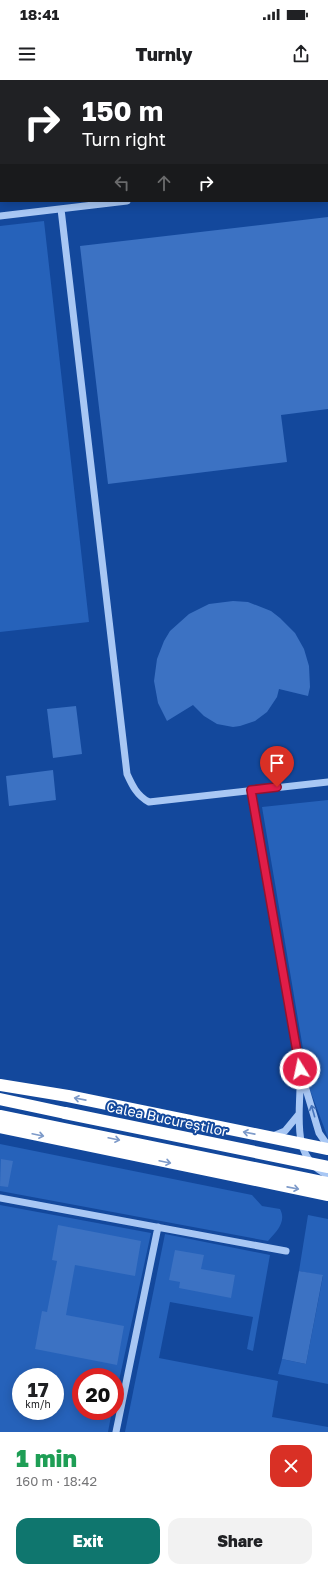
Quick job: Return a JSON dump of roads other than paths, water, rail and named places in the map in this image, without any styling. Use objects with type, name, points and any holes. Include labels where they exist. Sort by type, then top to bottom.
[{"type":"highway","points":[[0,1085],[47,1092],[328,1148]]},
{"type":"highway","name":"Calea Bucureștilor","points":[[0,1099],[328,1167]]},
{"type":"highway","points":[[0,1116],[328,1183]]},
{"type":"highway","points":[[0,1127],[328,1195]]},
{"type":"lane","points":[[0,216],[119,202]]},
{"type":"lane","points":[[61,209],[127,774],[134,788],[142,798],[149,802],[328,782]]},
{"type":"lane","points":[[251,790],[300,1069],[319,1133],[328,1148]]},
{"type":"lane","points":[[300,1069],[301,1100],[299,1131],[301,1143],[313,1166],[328,1175]]},
{"type":"lane","points":[[271,1137],[285,1131],[290,1127],[299,1114]]},
{"type":"lane","points":[[0,1198],[286,1250]]},
{"type":"lane","points":[[116,1432],[158,1227]]}]
